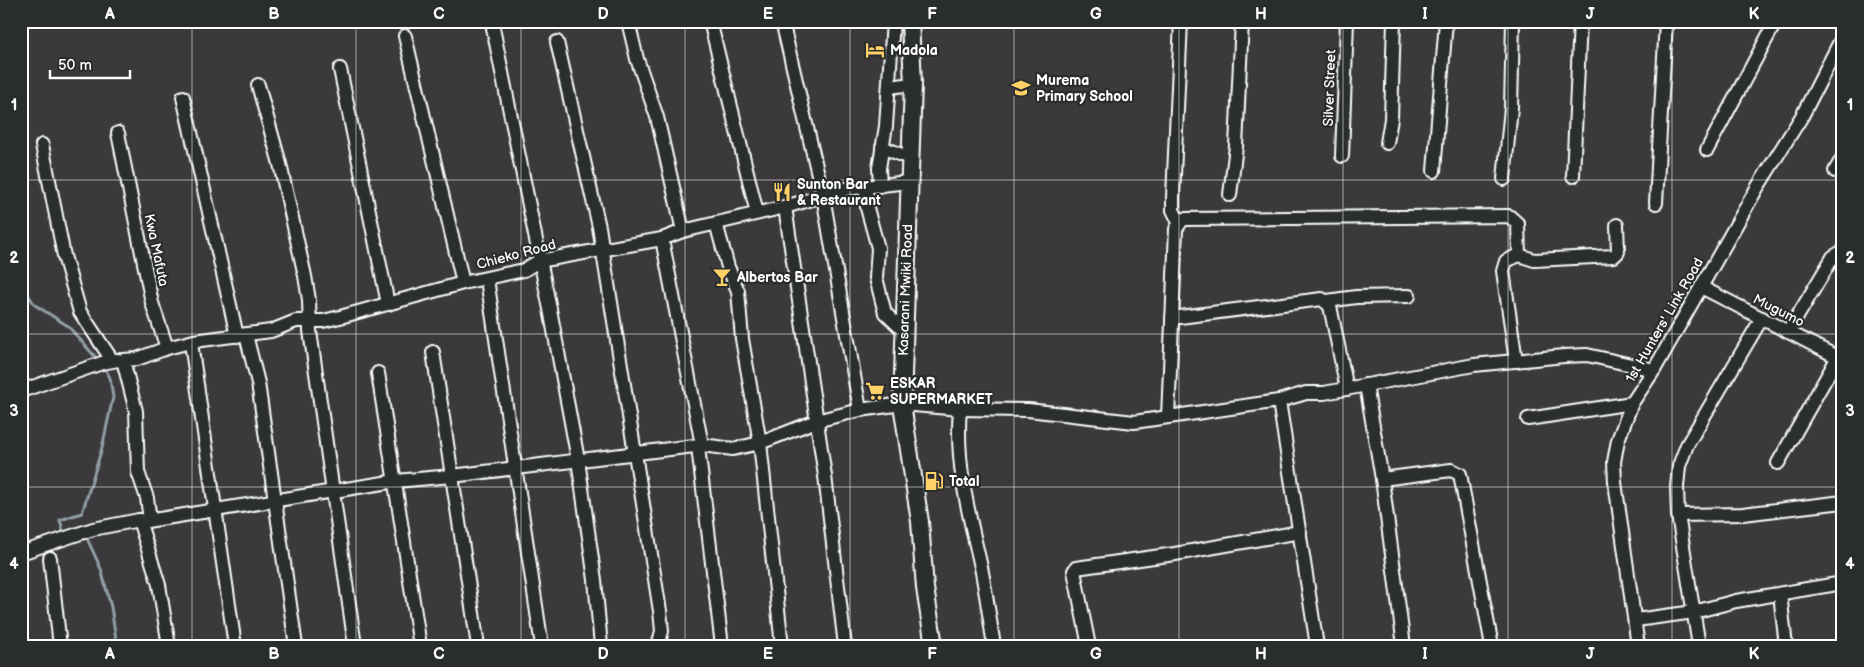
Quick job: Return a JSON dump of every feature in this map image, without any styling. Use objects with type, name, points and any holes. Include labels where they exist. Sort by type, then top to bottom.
[{"type":"main road","name":"Kasarani Mwiki Road","points":[[910,21],[913,84],[908,182],[902,404],[920,522],[925,588],[934,646]]},
{"type":"street","points":[[628,21],[637,59],[657,117],[683,231]]},
{"type":"street","points":[[710,21],[757,213]]},
{"type":"street","points":[[782,21],[823,196],[860,410]]},
{"type":"street","points":[[880,186],[879,168],[889,87],[893,21]]},
{"type":"street","points":[[1179,222],[1174,210],[1173,197],[1180,21]]},
{"type":"street","points":[[1230,195],[1236,146],[1242,21]]},
{"type":"street","name":"Silver Street","points":[[1342,156],[1347,21]]},
{"type":"street","points":[[1386,143],[1391,119],[1394,21]]},
{"type":"street","points":[[1434,171],[1446,21]]},
{"type":"street","points":[[1504,179],[1511,108],[1513,21]]},
{"type":"street","points":[[1573,176],[1580,21]]},
{"type":"street","points":[[1656,203],[1666,21]]},
{"type":"street","points":[[1707,150],[1776,21]]},
{"type":"street","points":[[493,28],[550,309],[578,460],[595,580],[601,646]]},
{"type":"street","points":[[405,36],[463,283]]},
{"type":"street","name":"1st Hunters' Link Road","points":[[1638,646],[1636,620],[1615,482],[1614,462],[1618,440],[1632,403],[1654,370],[1757,188],[1802,116],[1843,36]]},
{"type":"street","points":[[557,42],[599,227],[660,611],[662,632],[658,646]]},
{"type":"street","points":[[891,61],[897,63],[912,61]]},
{"type":"street","points":[[340,69],[388,304]]},
{"type":"street","points":[[889,87],[913,84]]},
{"type":"street","points":[[258,85],[280,164],[305,276],[310,337],[354,646]]},
{"type":"street","points":[[183,97],[242,336],[258,383],[296,646]]},
{"type":"street","name":"Kwa Mafuta","points":[[118,133],[152,303],[167,348]]},
{"type":"street","points":[[42,145],[64,256],[80,312],[136,411],[138,472],[147,498],[144,520],[169,646]]},
{"type":"street","points":[[882,147],[909,158]]},
{"type":"street","points":[[1836,171],[1843,157]]},
{"type":"street","name":"Chieko Road","points":[[191,343],[271,331],[296,321],[310,319],[323,321],[463,283],[524,270],[539,261],[662,239],[683,231],[785,207],[846,189],[908,182]]},
{"type":"street","points":[[866,187],[867,208],[878,248],[876,278],[885,313],[904,331]]},
{"type":"street","points":[[785,207],[816,421],[845,646]]},
{"type":"street","points":[[1168,418],[1176,229],[1179,222],[1183,219],[1426,219],[1508,216],[1518,224],[1519,255]]},
{"type":"street","points":[[716,223],[728,267],[738,291],[742,340],[760,444],[782,646]]},
{"type":"street","points":[[1516,361],[1503,271],[1506,261],[1519,255],[1534,260],[1614,256],[1618,252],[1617,225]]},
{"type":"street","points":[[662,239],[700,446],[722,646]]},
{"type":"street","points":[[1788,332],[1833,257],[1843,251]]},
{"type":"street","points":[[487,279],[542,646]]},
{"type":"street","name":"Mugumo","points":[[1701,287],[1840,358]]},
{"type":"street","points":[[1172,318],[1322,299],[1327,301],[1356,296],[1409,296]]},
{"type":"street","points":[[1327,301],[1330,306],[1347,389]]},
{"type":"street","points":[[1699,646],[1678,516],[1676,488],[1679,466],[1687,445],[1762,318]]},
{"type":"street","points":[[21,391],[109,362],[137,358],[167,348],[191,343],[235,646]]},
{"type":"street","points":[[432,352],[478,646]]},
{"type":"street","points":[[21,553],[93,529],[396,481],[452,476],[636,452],[700,446],[733,449],[760,444],[816,421],[860,410],[902,404],[960,409],[1028,410],[1134,422],[1279,401],[1306,393],[1324,393],[1474,365],[1587,355],[1654,370]]},
{"type":"street","points":[[1778,463],[1840,358]]},
{"type":"street","points":[[378,373],[420,646]]},
{"type":"street","points":[[1366,385],[1382,479],[1404,646]]},
{"type":"street","points":[[1279,401],[1316,646]]},
{"type":"street","points":[[1528,419],[1632,403]]},
{"type":"street","points":[[960,409],[958,431],[962,480],[994,646]]},
{"type":"street","points":[[1382,479],[1451,470],[1460,474],[1492,646]]},
{"type":"street","points":[[1678,516],[1743,514],[1843,502]]},
{"type":"street","points":[[1089,646],[1074,571],[1076,568],[1175,554],[1300,532]]},
{"type":"street","points":[[50,558],[60,646]]},
{"type":"street","points":[[1636,620],[1694,612],[1736,601],[1843,583]]},
{"type":"street","points":[[1780,594],[1786,646]]},
{"type":"waterway","points":[[21,284],[35,305],[68,326],[98,360]]},
{"type":"waterway","points":[[64,534],[60,520],[82,513],[102,448],[113,397],[110,378],[104,367]]},
{"type":"waterway","points":[[85,534],[101,569],[111,607],[117,646]]},
{"type":"place","name":"Madola","points":[[875,50]]},
{"type":"place","name":"Murema Primary School","points":[[1021,88]]},
{"type":"place","name":"Sunton Bar & Restaurant","points":[[782,192]]},
{"type":"place","name":"Albertos Bar","points":[[722,277]]},
{"type":"place","name":"ESKAR SUPERMARKET","points":[[875,391]]},
{"type":"place","name":"Total","points":[[934,481]]}]
